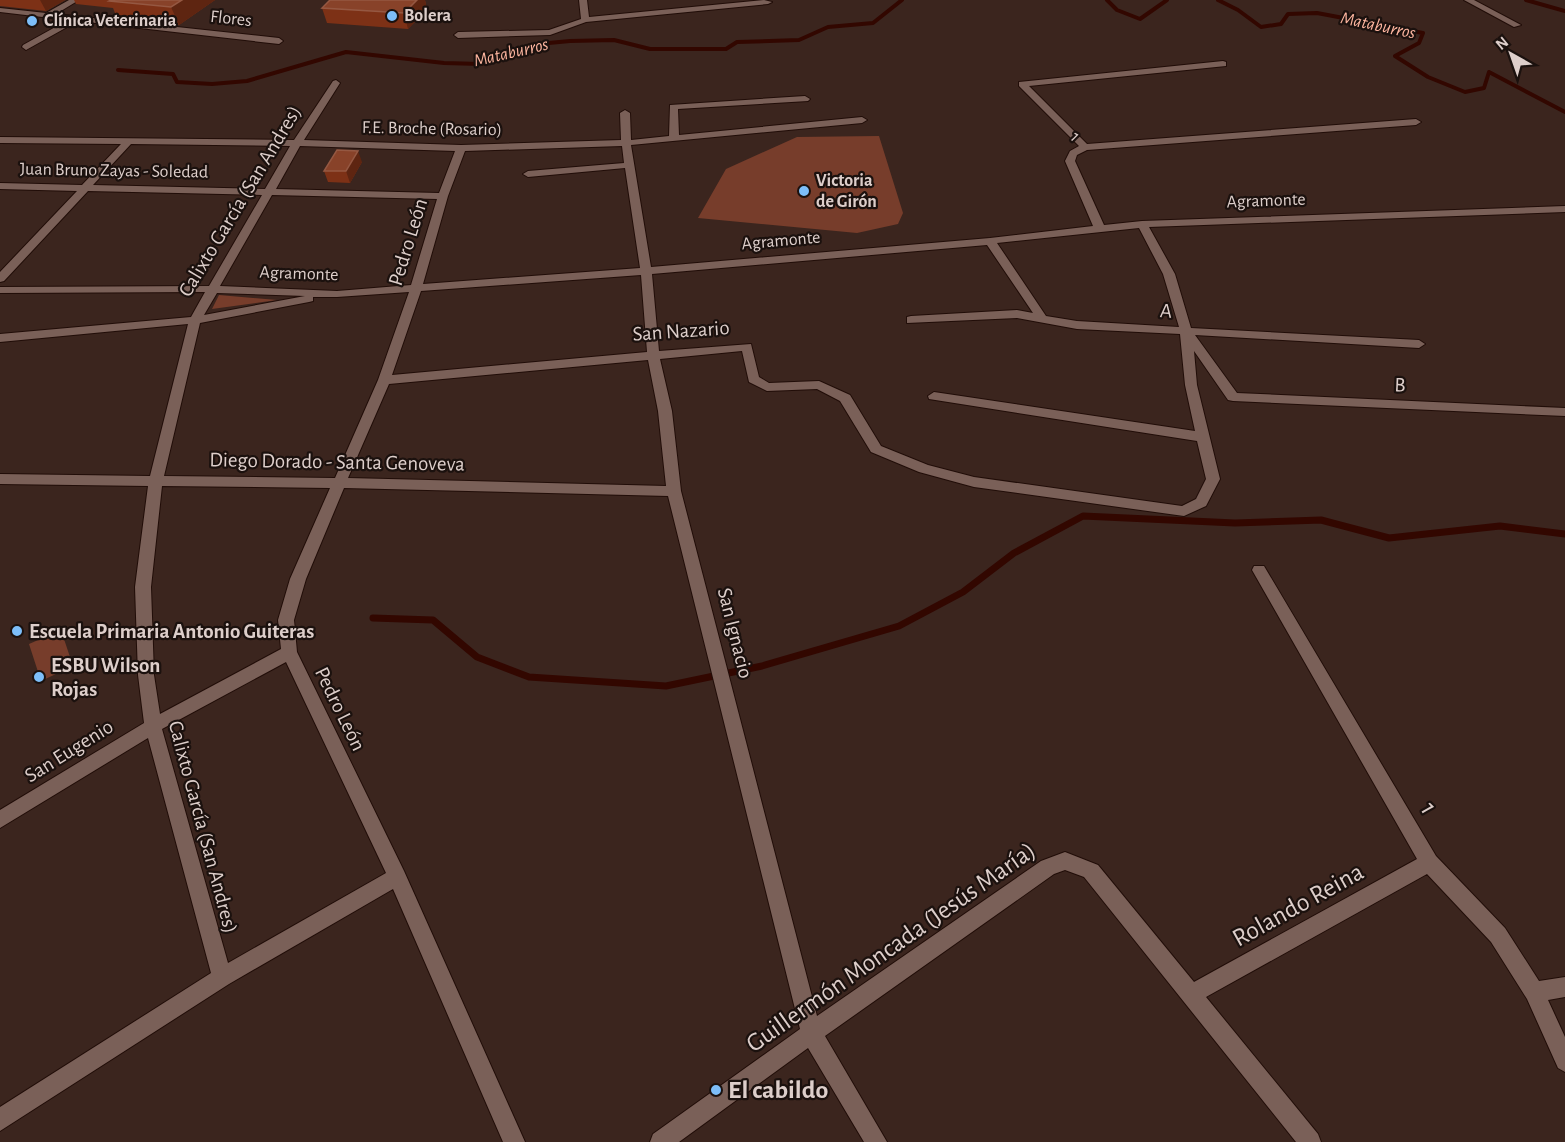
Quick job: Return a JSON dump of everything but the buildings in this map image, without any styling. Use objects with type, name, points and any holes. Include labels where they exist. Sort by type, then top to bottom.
[{"type":"street","points":[[48,15],[75,0]]},
{"type":"street","points":[[583,0],[585,20]]},
{"type":"street","points":[[1468,0],[1517,25]]},
{"type":"street","points":[[458,35],[550,32],[585,20],[768,2]]},
{"type":"street","name":"Flores","points":[[0,10],[279,41]]},
{"type":"street","points":[[103,21],[120,11]]},
{"type":"street","points":[[26,47],[78,18]]},
{"type":"street","name":"1","points":[[1100,229],[1070,161],[1073,153],[1085,147],[1022,84],[1223,64]]},
{"type":"street","name":"Calixto García (San Andres)","points":[[222,977],[153,726],[146,675],[143,587],[156,480],[195,320],[210,289],[297,142],[336,83]]},
{"type":"street","points":[[674,139],[673,108],[805,99]]},
{"type":"street","name":"San Ignacio","points":[[625,113],[626,143],[646,272],[653,354],[665,411],[674,491],[810,1033],[876,1142]]},
{"type":"street","name":"F.E. Broche (Rosario)","points":[[0,140],[297,142],[461,148],[626,143],[862,120]]},
{"type":"street","points":[[1085,147],[1416,122]]},
{"type":"street","points":[[0,279],[128,142]]},
{"type":"street","name":"Pedro León","points":[[461,148],[443,196],[416,290],[384,380],[298,579],[286,620],[289,652],[397,877],[514,1142]]},
{"type":"street","points":[[528,174],[630,165]]},
{"type":"street","name":"Juan Bruno Zayas - Soledad","points":[[0,186],[88,186],[443,196]]},
{"type":"street","name":"Agramonte","points":[[0,290],[210,289],[337,294],[416,290],[990,241],[1142,224],[1565,209]]},
{"type":"street","points":[[934,396],[1204,437],[1191,385],[1186,332],[1168,274],[1142,224]]},
{"type":"street","points":[[990,241],[1041,317]]},
{"type":"street","points":[[0,338],[195,320],[337,294]]},
{"type":"street","name":"A","points":[[911,320],[989,314],[1041,317],[1077,325],[1419,344]]},
{"type":"street","name":"B","points":[[1186,332],[1233,397],[1565,412]]},
{"type":"street","name":"San Nazario","points":[[384,380],[747,347],[753,380],[767,387],[819,385],[845,398],[876,449],[924,469],[974,482],[1184,511],[1201,502],[1213,479],[1204,437]]},
{"type":"street","name":"Diego Dorado - Santa Genoveva","points":[[0,479],[340,483],[674,491]]},
{"type":"street","name":"1","points":[[1259,570],[1429,862],[1498,935],[1534,992],[1565,1061]]},
{"type":"street","name":"San Eugenio","points":[[0,820],[153,726],[289,652]]},
{"type":"street","name":"Guillermón Moncada (Jesús María)","points":[[661,1142],[810,1033],[1048,867],[1065,861],[1091,871],[1192,994]]},
{"type":"street","name":"Rolando Reina","points":[[1192,994],[1404,878],[1429,862]]},
{"type":"street","points":[[0,1120],[222,977],[397,877]]},
{"type":"street","points":[[1534,992],[1565,987]]},
{"type":"street","points":[[1192,994],[1303,1139]]},
{"type":"shaded area","name":"Victoria de Girón","points":[[879,136],[903,213],[898,224],[857,233],[698,218],[726,169],[797,137]]},
{"type":"shaded area","points":[[219,295],[277,300],[212,309]]},
{"type":"shaded area","points":[[61,630],[73,666],[41,681],[29,644]]},
{"type":"waterway","name":"Mataburros","points":[[118,70],[173,74],[177,82],[212,84],[247,81],[346,52],[444,63],[481,64],[538,44],[570,41],[614,40],[650,49],[726,49],[737,42],[799,40],[828,27],[873,23],[902,0]]},
{"type":"waterway","name":"Mataburros","points":[[1107,0],[1117,10],[1140,19],[1167,0]]},
{"type":"waterway","name":"Mataburros","points":[[1218,0],[1238,10],[1261,27],[1281,24],[1288,14],[1317,13],[1423,33],[1419,43],[1395,56],[1428,77],[1465,92],[1484,88],[1489,72],[1565,112]]},
{"type":"waterway","points":[[1526,0],[1565,11]]},
{"type":"waterway","points":[[373,618],[433,620],[477,657],[529,677],[666,686],[762,666],[899,626],[963,592],[1014,553],[1083,516],[1235,523],[1321,520],[1389,538],[1500,526],[1565,534]]},
{"type":"place","name":"Bolera","points":[[392,16]]},
{"type":"place","name":"Clínica Veterinaria","points":[[32,21]]},
{"type":"place","name":"Victoria de Girón","points":[[804,191]]},
{"type":"place","name":"Escuela Primaria Antonio Guiteras","points":[[17,631]]},
{"type":"place","name":"ESBU Wilson Rojas","points":[[39,677]]},
{"type":"place","name":"El cabildo","points":[[716,1090]]}]
